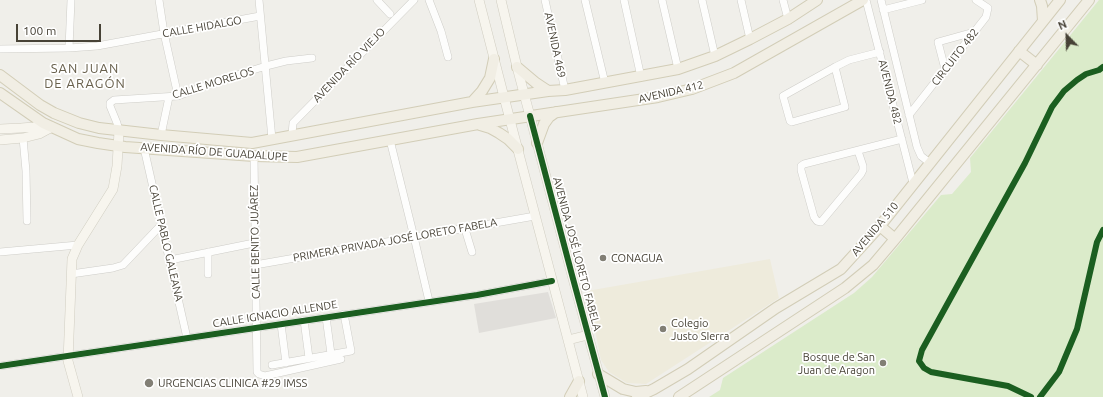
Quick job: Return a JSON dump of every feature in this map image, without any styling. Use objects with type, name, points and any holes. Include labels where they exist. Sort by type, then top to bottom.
[{"type":"main road","points":[[479,0],[583,397]]},
{"type":"main road","name":"AVENIDA JOSÉ LORETO FABELA","points":[[501,0],[524,94],[605,397]]},
{"type":"main road","name":"AVENIDA 412","points":[[524,94],[565,90],[678,69],[715,56],[750,39],[788,19],[817,0]]},
{"type":"main road","name":"AVENIDA 412","points":[[530,116],[658,97],[692,89],[734,73],[865,0]]},
{"type":"main road","points":[[1040,0],[1043,21]]},
{"type":"main road","name":"AVENIDA 510","points":[[637,397],[688,369],[776,308],[841,269],[880,226],[1060,0]]},
{"type":"main road","name":"AVENIDA 510","points":[[679,397],[846,288],[873,265],[895,240],[1089,0]]},
{"type":"main road","points":[[1019,51],[1036,65]]},
{"type":"main road","points":[[472,102],[482,92],[490,78],[494,60]]},
{"type":"main road","points":[[517,67],[548,91]]},
{"type":"main road","name":"AVENIDA RÍO DE GUADALUPE","points":[[0,75],[40,105],[54,113],[79,123],[99,128],[161,136],[252,143],[292,134],[524,94]]},
{"type":"main road","name":"AVENIDA RÍO DE GUADALUPE","points":[[0,93],[47,125],[78,139],[98,144],[254,156],[297,157],[530,116]]},
{"type":"main road","points":[[537,143],[544,124],[549,117],[556,112]]},
{"type":"main road","points":[[478,124],[499,133],[518,150]]},
{"type":"main road","points":[[0,129],[47,125]]},
{"type":"main road","points":[[0,140],[22,138],[39,134],[47,125]]},
{"type":"main road","points":[[78,397],[69,367],[68,356],[72,259],[78,245],[114,189],[118,131]]},
{"type":"main road","points":[[880,226],[895,240]]},
{"type":"main road","points":[[568,340],[588,335]]},
{"type":"main road","points":[[688,369],[698,384]]},
{"type":"main road","points":[[598,374],[623,389],[636,392],[654,389]]},
{"type":"main road","points":[[570,397],[579,381]]},
{"type":"street","points":[[69,48],[71,0]]},
{"type":"street","points":[[159,0],[164,33],[178,96]]},
{"type":"street","points":[[259,0],[272,138]]},
{"type":"street","points":[[377,0],[390,14]]},
{"type":"street","name":"AVENIDA RÍO VIEJO","points":[[292,134],[293,123],[414,0]]},
{"type":"street","points":[[430,0],[448,57]]},
{"type":"street","name":"AVENIDA 469","points":[[545,0],[565,90]]},
{"type":"street","points":[[585,0],[605,83]]},
{"type":"street","points":[[624,0],[641,77]]},
{"type":"street","points":[[662,0],[678,69]]},
{"type":"street","points":[[702,0],[715,56]]},
{"type":"street","points":[[741,0],[750,39]]},
{"type":"street","points":[[783,0],[788,19]]},
{"type":"street","name":"AVENIDA 482","points":[[865,0],[880,52],[913,183]]},
{"type":"street","name":"AVENIDA 482","points":[[881,0],[917,148],[921,156],[930,163]]},
{"type":"street","points":[[883,10],[922,0]]},
{"type":"street","name":"CIRCUITO 482","points":[[910,115],[986,17],[988,8],[976,0]]},
{"type":"street","name":"CALLE HIDALGO","points":[[0,49],[97,46],[260,16]]},
{"type":"street","points":[[945,69],[938,42],[974,32]]},
{"type":"street","points":[[836,67],[845,107],[792,122],[789,118],[784,96],[836,67],[849,60],[880,52]]},
{"type":"street","name":"CALLE MORELOS","points":[[118,131],[117,123],[110,106],[114,100],[178,96],[227,78],[266,66],[286,61],[312,58]]},
{"type":"street","points":[[161,136],[169,97]]},
{"type":"street","points":[[22,138],[26,171],[27,221]]},
{"type":"street","points":[[858,151],[863,170],[821,222],[817,221],[814,217],[801,166],[902,139]]},
{"type":"street","points":[[390,140],[428,301]]},
{"type":"street","name":"CALLE PABLO GALEANA","points":[[144,148],[187,338]]},
{"type":"street","name":"CALLE BENITO JUÁREZ","points":[[254,156],[254,243],[257,369],[259,374],[261,376],[341,360]]},
{"type":"street","name":"PRIMERA PRIVADA JOSÉ LORETO FABELA","points":[[255,265],[535,216]]},
{"type":"street","points":[[72,274],[113,268],[123,264],[162,224]]},
{"type":"street","points":[[465,228],[472,252]]},
{"type":"street","points":[[170,260],[254,243]]},
{"type":"street","points":[[0,252],[78,245]]},
{"type":"street","points":[[208,252],[208,274]]},
{"type":"street","name":"CALLE IGNACIO ALLENDE","points":[[0,366],[483,294],[552,281]]},
{"type":"street","points":[[272,365],[351,351],[344,314]]},
{"type":"street","points":[[326,317],[331,354]]},
{"type":"street","points":[[304,320],[309,358]]},
{"type":"street","points":[[281,324],[286,362]]},
{"type":"shaded area","name":"Colegio Justo SIerra","points":[[770,259],[779,298],[646,384],[627,383],[609,372],[601,360],[587,291]]},
{"type":"shaded area","points":[[548,292],[556,318],[479,333],[474,304]]},
{"type":"green space","points":[[1099,0],[1103,0],[1103,397],[709,397],[720,390],[723,378],[854,293],[872,277],[941,195],[952,194],[971,172],[970,158]]},
{"type":"cycle path","points":[[1031,397],[1008,386],[931,372],[924,368],[919,361],[922,350],[1025,163],[1052,107],[1064,91],[1077,80],[1086,74],[1099,70],[1103,67]]},
{"type":"cycle path","points":[[530,116],[605,397]]},
{"type":"cycle path","points":[[1040,397],[1059,372],[1077,329],[1097,242],[1103,230]]},
{"type":"cycle path","points":[[0,366],[477,295],[552,281]]},
{"type":"place","name":"CONAGUA","points":[[603,258]]},
{"type":"place","name":"Colegio Justo SIerra","points":[[663,329]]},
{"type":"place","name":"Bosque de San Juan de Aragon","points":[[883,363]]},
{"type":"place","name":"URGENCIAS CLINICA #29 IMSS","points":[[149,383]]},
{"type":"district","name":"SAN JUAN DE ARAGÓN","points":[[85,76]]}]
